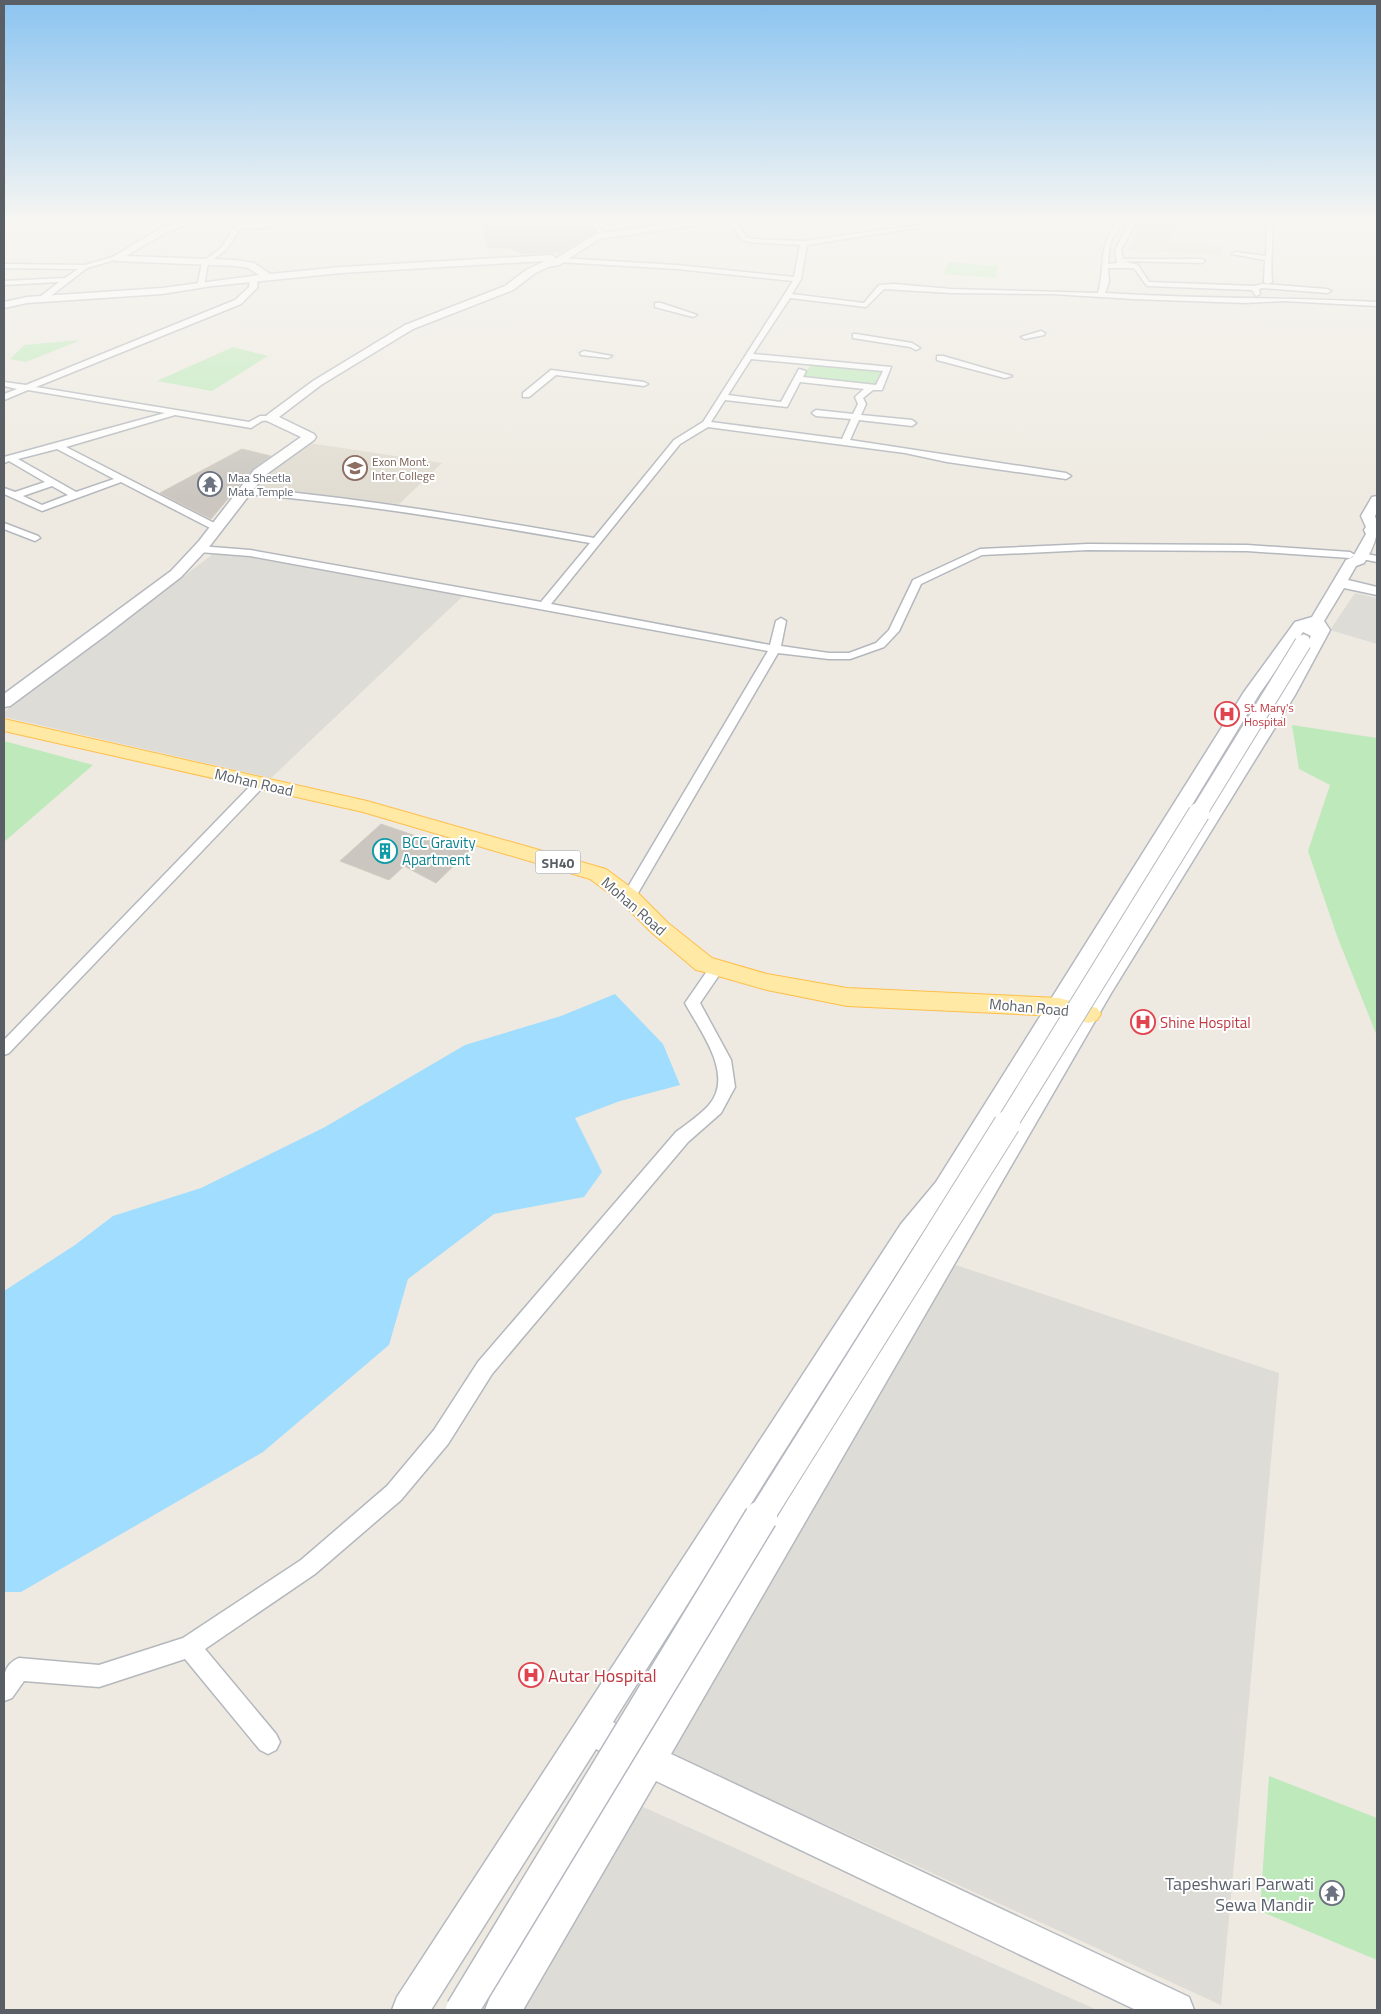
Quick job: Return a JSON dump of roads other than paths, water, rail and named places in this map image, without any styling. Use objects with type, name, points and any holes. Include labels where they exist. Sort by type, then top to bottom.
[{"type":"main road","points":[[4,702],[101,632],[176,574],[217,528],[259,473],[310,437],[271,418],[317,383],[404,330],[449,312]]},
{"type":"main road","points":[[462,2010],[798,1456],[1080,1008],[1316,620],[1344,583],[1357,553],[1373,534],[1375,526],[1368,516],[1377,500]]},
{"type":"main road","points":[[1344,583],[1377,591]]},
{"type":"main road","points":[[410,2010],[910,1231],[945,1189],[1252,692],[1300,625],[1316,620]]},
{"type":"main road","points":[[504,2010],[1089,1014],[1287,695],[1322,630],[1316,620]]},
{"type":"main road","name":"Mohan Road","points":[[4,725],[367,807],[598,874],[629,897],[660,928],[704,964],[767,982],[847,997],[1059,1007],[1089,1014]]},
{"type":"main road","points":[[590,1727],[651,1762],[1176,2010]]},
{"type":"street","points":[[4,397],[214,312]]},
{"type":"street","points":[[683,312],[694,315]]},
{"type":"street","points":[[543,606],[678,442],[706,424],[777,312]]},
{"type":"street","points":[[1025,337],[1041,333]]},
{"type":"street","points":[[856,336],[912,345],[916,348]]},
{"type":"street","points":[[584,354],[608,356]]},
{"type":"street","points":[[748,356],[888,369],[879,388],[798,379]]},
{"type":"street","points":[[940,358],[1008,376]]},
{"type":"street","points":[[723,397],[784,405],[807,361]]},
{"type":"street","points":[[526,395],[554,372],[644,384]]},
{"type":"street","points":[[4,384],[251,425],[260,419],[271,418]]},
{"type":"street","points":[[845,442],[862,404],[859,397],[871,387]]},
{"type":"street","points":[[7,459],[175,412]]},
{"type":"street","points":[[816,413],[912,423]]},
{"type":"street","points":[[706,424],[845,442],[1066,476]]},
{"type":"street","points":[[58,446],[217,528]]},
{"type":"street","points":[[7,459],[76,496]]},
{"type":"street","points":[[4,491],[40,508],[122,479]]},
{"type":"street","points":[[14,496],[52,483]]},
{"type":"street","points":[[245,491],[385,505],[597,541]]},
{"type":"street","points":[[4,526],[35,538]]},
{"type":"street","points":[[199,549],[250,553],[724,638],[775,649],[829,656],[850,656],[880,645],[894,631],[917,582],[980,552],[1088,547],[1247,548],[1357,553],[1377,559]]},
{"type":"street","points":[[629,897],[775,649],[781,621]]},
{"type":"street","points":[[4,1049],[260,783]]},
{"type":"street","points":[[4,1690],[19,1669],[99,1676],[189,1647],[308,1567],[394,1493],[441,1437],[485,1368],[682,1137],[715,1109],[728,1087],[723,1060],[692,1003],[717,968]]},
{"type":"street","points":[[189,1647],[268,1742]]},
{"type":"water","points":[[615,994],[663,1044],[680,1085],[620,1101],[575,1118],[602,1172],[584,1197],[494,1214],[408,1279],[389,1345],[263,1452],[21,1592],[4,1592],[4,1291],[75,1245],[113,1216],[201,1188],[325,1127],[465,1045],[561,1016]]},
{"type":"place","name":"Exon Mont. Inter College","points":[[355,468]]},
{"type":"place","name":"Maa Sheetla Mata Temple","points":[[210,484]]},
{"type":"place","name":"St. Mary's Hospital","points":[[1227,714]]},
{"type":"place","name":"BCC Gravity Apartment","points":[[385,851]]},
{"type":"place","name":"Shine Hospital","points":[[1143,1022]]},
{"type":"place","name":"Autar Hospital","points":[[531,1675]]},
{"type":"place","name":"Tapeshwari Parwati Sewa Mandir","points":[[1332,1893]]}]
